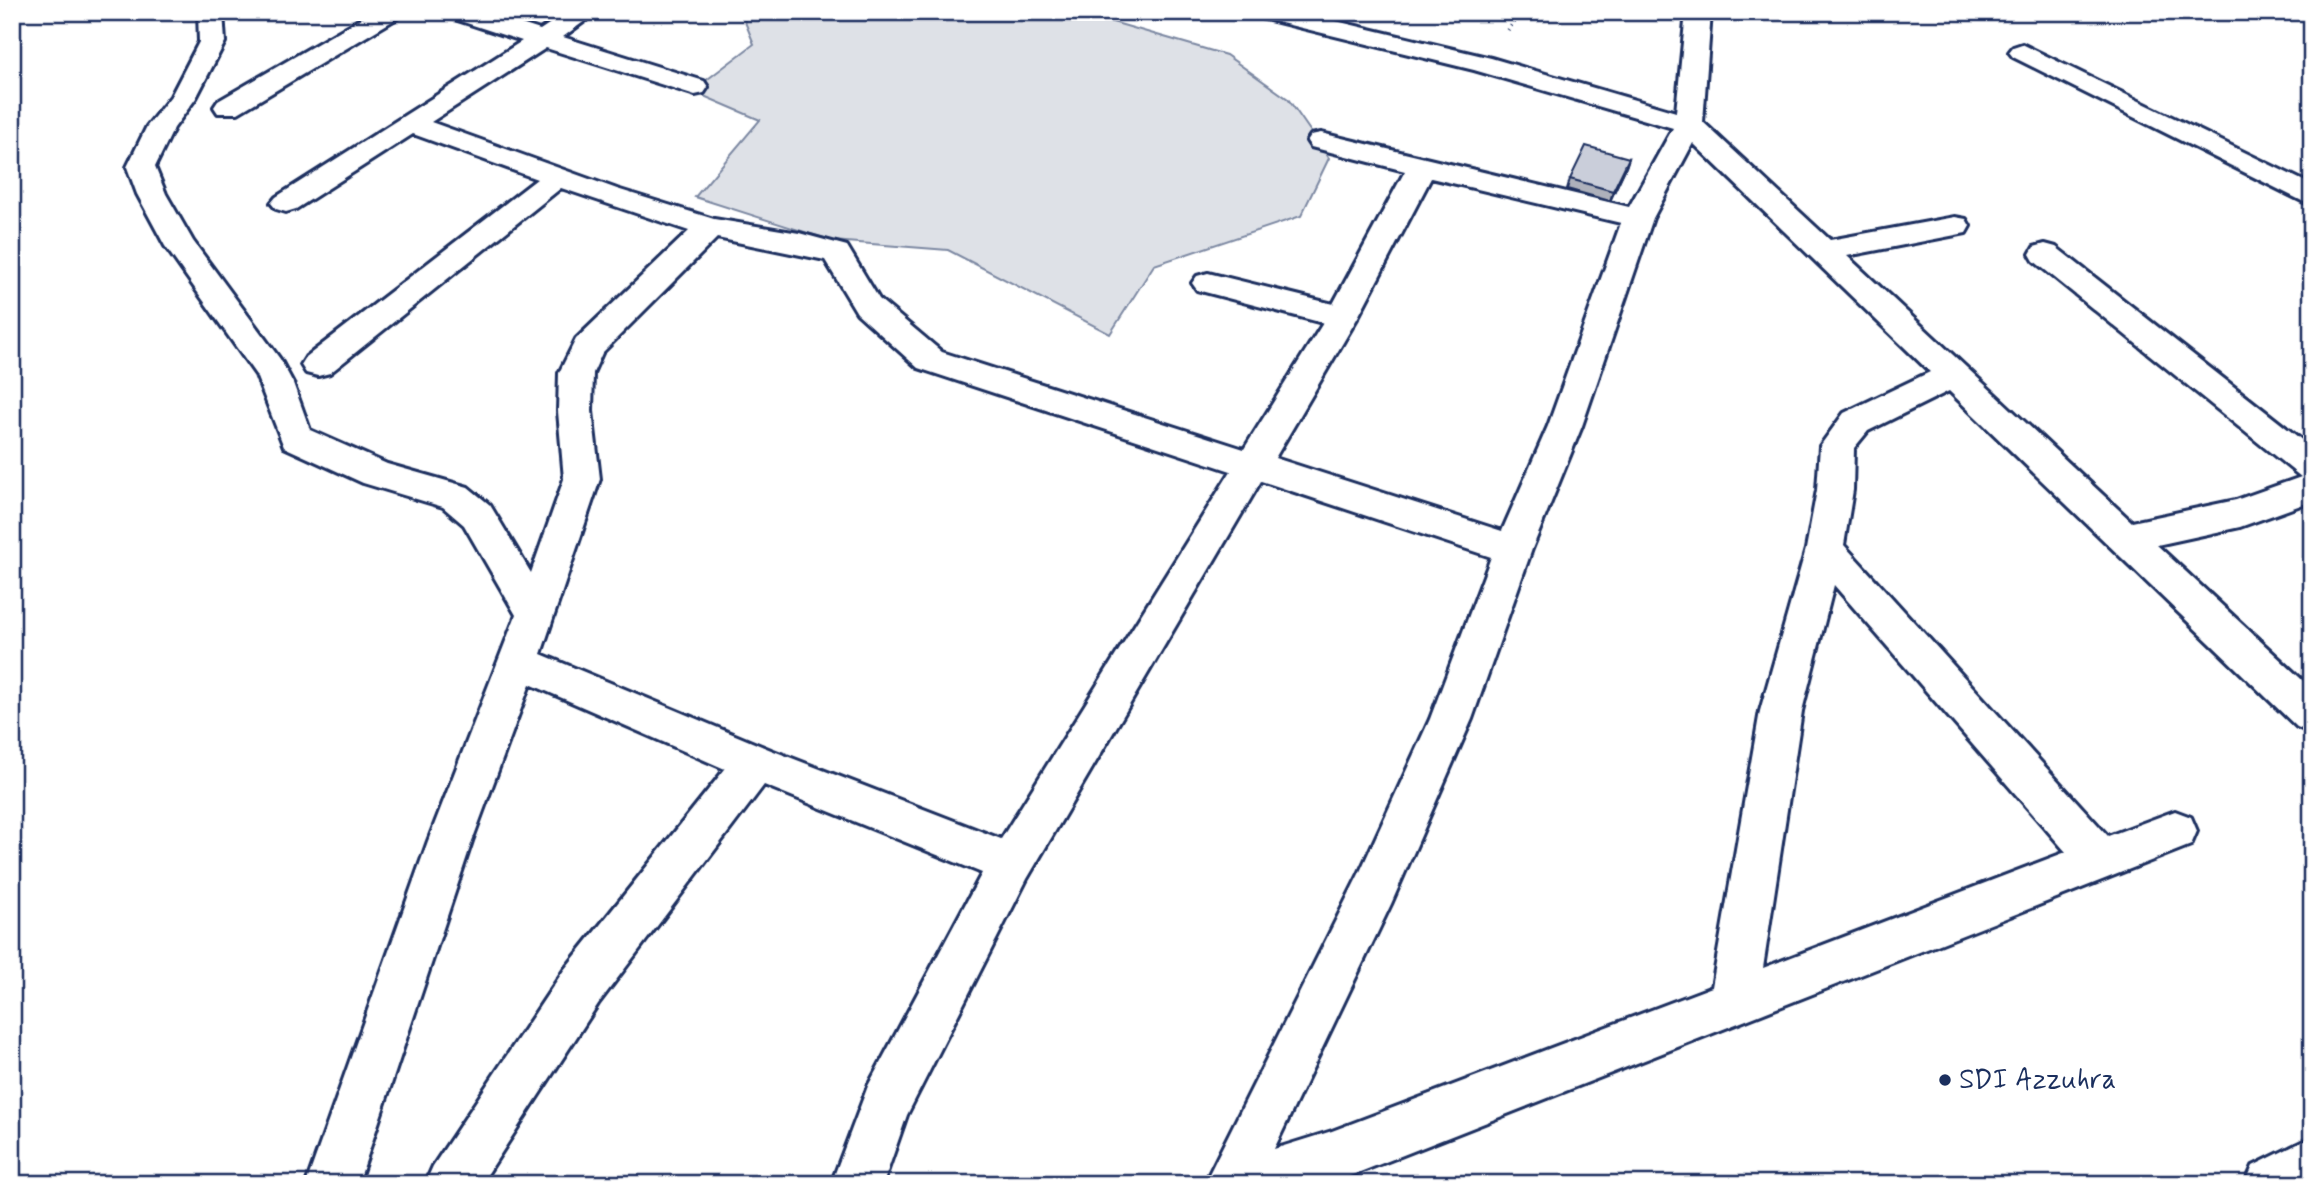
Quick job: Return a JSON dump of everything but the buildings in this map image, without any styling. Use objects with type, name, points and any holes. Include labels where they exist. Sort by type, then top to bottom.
[{"type":"street","points":[[210,12],[212,41],[183,98],[161,126],[141,167],[149,191],[202,276],[270,370],[296,438],[376,474],[455,497],[477,514],[536,614]]},
{"type":"street","points":[[457,12],[695,87]]},
{"type":"street","points":[[286,203],[585,12]]},
{"type":"street","points":[[1266,12],[1482,64],[1689,124],[2312,715]]},
{"type":"street","points":[[1230,1184],[1381,877],[1451,719],[1513,549],[1565,426],[1639,218],[1689,124],[1699,12]]},
{"type":"street","points":[[228,107],[381,13]]},
{"type":"street","points":[[2022,52],[2312,197]]},
{"type":"street","points":[[410,124],[710,228],[799,243],[836,253],[868,306],[892,330],[930,360],[1128,426],[1252,462],[1513,549]]},
{"type":"street","points":[[1321,141],[1639,218]]},
{"type":"street","points":[[858,1184],[886,1104],[1011,864],[1342,317],[1422,167]]},
{"type":"street","points":[[318,365],[558,177]]},
{"type":"street","points":[[1825,251],[1955,226]]},
{"type":"street","points":[[332,1184],[450,841],[519,662],[582,479],[575,411],[576,373],[588,346],[710,228]]},
{"type":"street","points":[[2045,254],[2312,467]]},
{"type":"street","points":[[1208,283],[1342,317]]},
{"type":"street","points":[[1734,1000],[1781,711],[1825,549],[1835,490],[1837,446],[1856,422],[1954,375]]},
{"type":"street","points":[[2123,538],[2240,513],[2312,487]]},
{"type":"street","points":[[1825,549],[2101,860]]},
{"type":"street","points":[[519,662],[756,763],[1011,864]]},
{"type":"street","points":[[451,1184],[581,987],[756,763]]},
{"type":"street","points":[[1246,1184],[1332,1157],[1734,1000],[1881,947],[2175,831]]},
{"type":"street","points":[[2271,1184],[2312,1163]]},
{"type":"shaded area","points":[[741,12],[1078,12],[1226,55],[1288,99],[1329,158],[1301,216],[1154,265],[1110,334],[948,250],[833,241],[695,197],[760,120],[692,91],[754,44]]},
{"type":"place","name":"SDI Azzuhra","points":[[1945,1080]]}]
